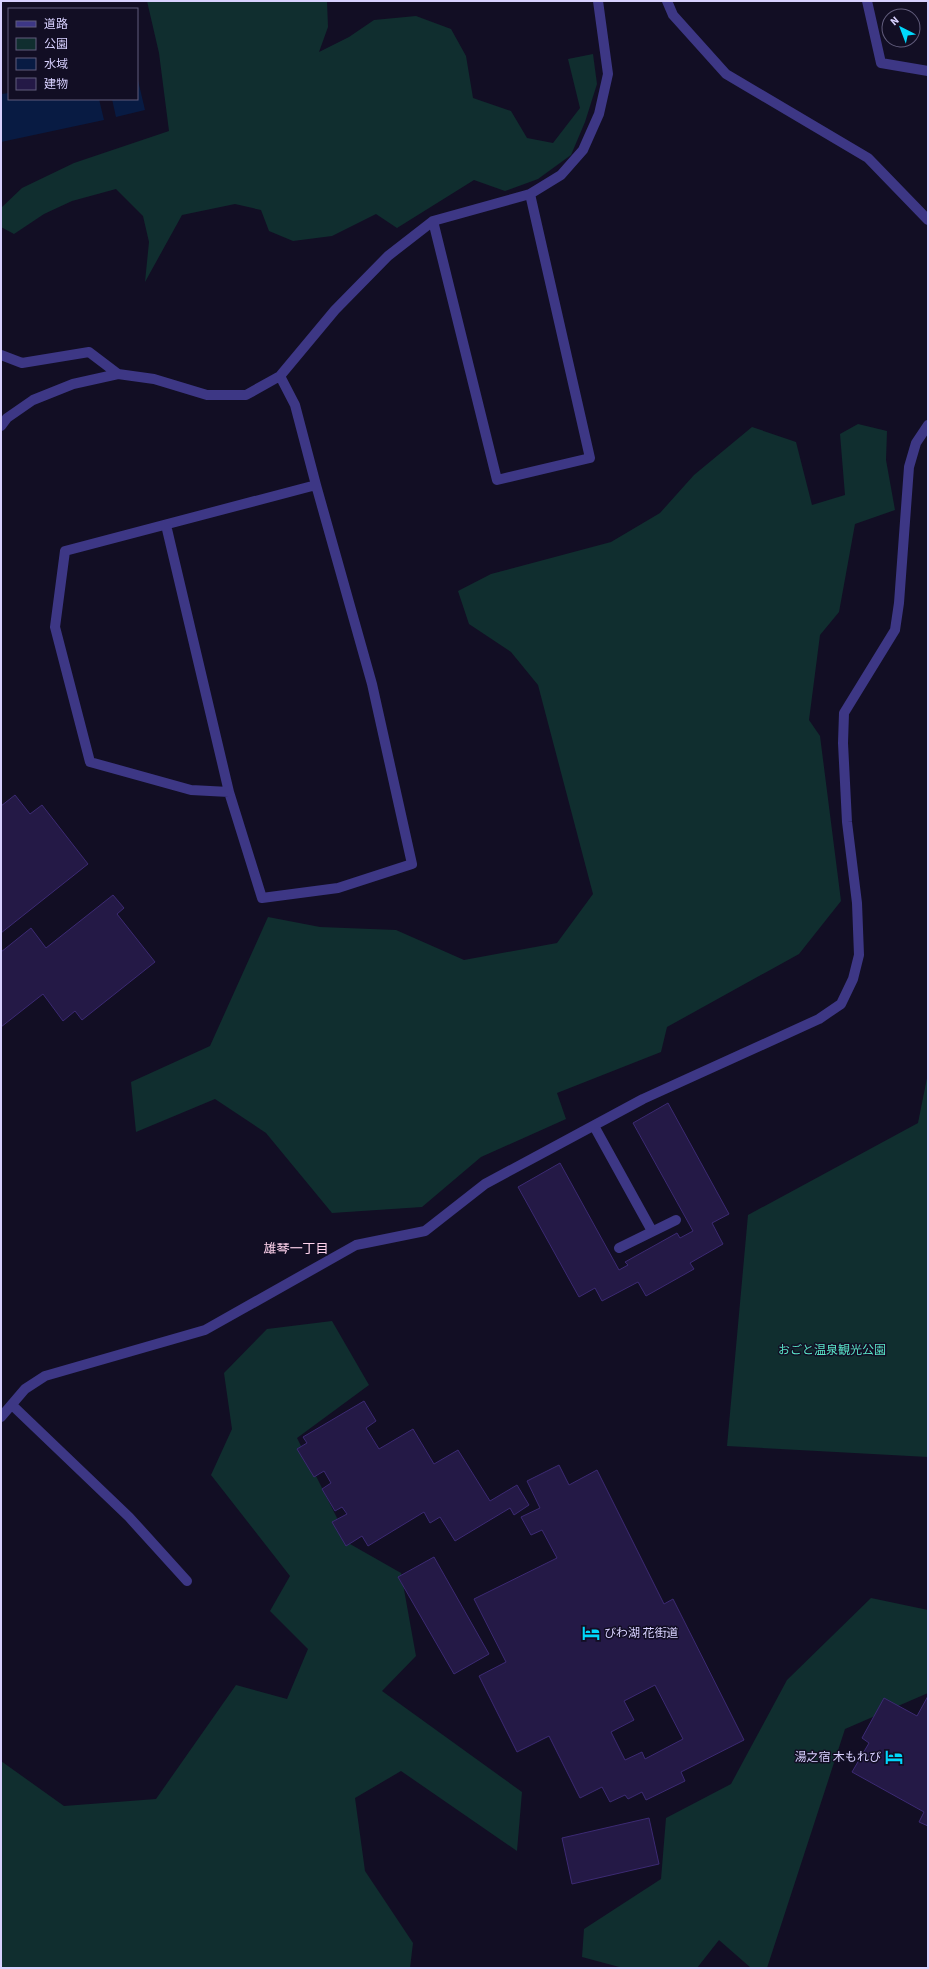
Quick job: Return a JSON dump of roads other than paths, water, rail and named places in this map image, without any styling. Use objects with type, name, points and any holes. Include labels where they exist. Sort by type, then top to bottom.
[{"type":"street","points":[[1,426],[8,418],[33,400],[73,384],[118,374],[154,379],[207,395],[246,395],[280,376],[335,310],[388,256],[434,221],[530,194],[561,175],[583,150],[599,114],[608,74],[598,1]]},
{"type":"street","points":[[667,1],[673,15],[726,74],[868,158],[928,220]]},
{"type":"street","points":[[867,1],[881,63],[928,71]]},
{"type":"street","points":[[434,221],[498,480],[590,458],[530,194]]},
{"type":"street","points":[[1,355],[22,363],[89,352],[118,374]]},
{"type":"street","points":[[166,525],[229,792],[262,898],[338,888],[412,864],[372,684],[295,405],[280,376]]},
{"type":"street","points":[[1,1417],[25,1390],[45,1376],[205,1330],[356,1245],[425,1231],[485,1184],[643,1099],[818,1020],[841,1004],[853,979],[859,955],[857,903],[847,822],[843,743],[844,713],[895,630],[899,603],[909,467],[916,443],[928,425]]},
{"type":"street","points":[[229,792],[191,790],[90,762],[55,627],[66,551],[316,485]]},
{"type":"street","points":[[594,1126],[652,1232]]},
{"type":"street","points":[[619,1248],[676,1220]]},
{"type":"street","points":[[12,1405],[129,1517],[187,1581]]},
{"type":"water","points":[[138,80],[145,110],[116,117],[112,100],[138,100]]},
{"type":"water","points":[[8,93],[8,100],[99,100],[104,120],[1,142],[1,94]]},
{"type":"place","name":"びわ湖 花街道","points":[[591,1633]]},
{"type":"place","name":"湯之宿 木もれび","points":[[894,1757]]},
{"type":"district","name":"雄琴一丁目","points":[[296,1248]]},
{"type":"park label","name":"おごと温泉観光公園","points":[[832,1350]]}]
